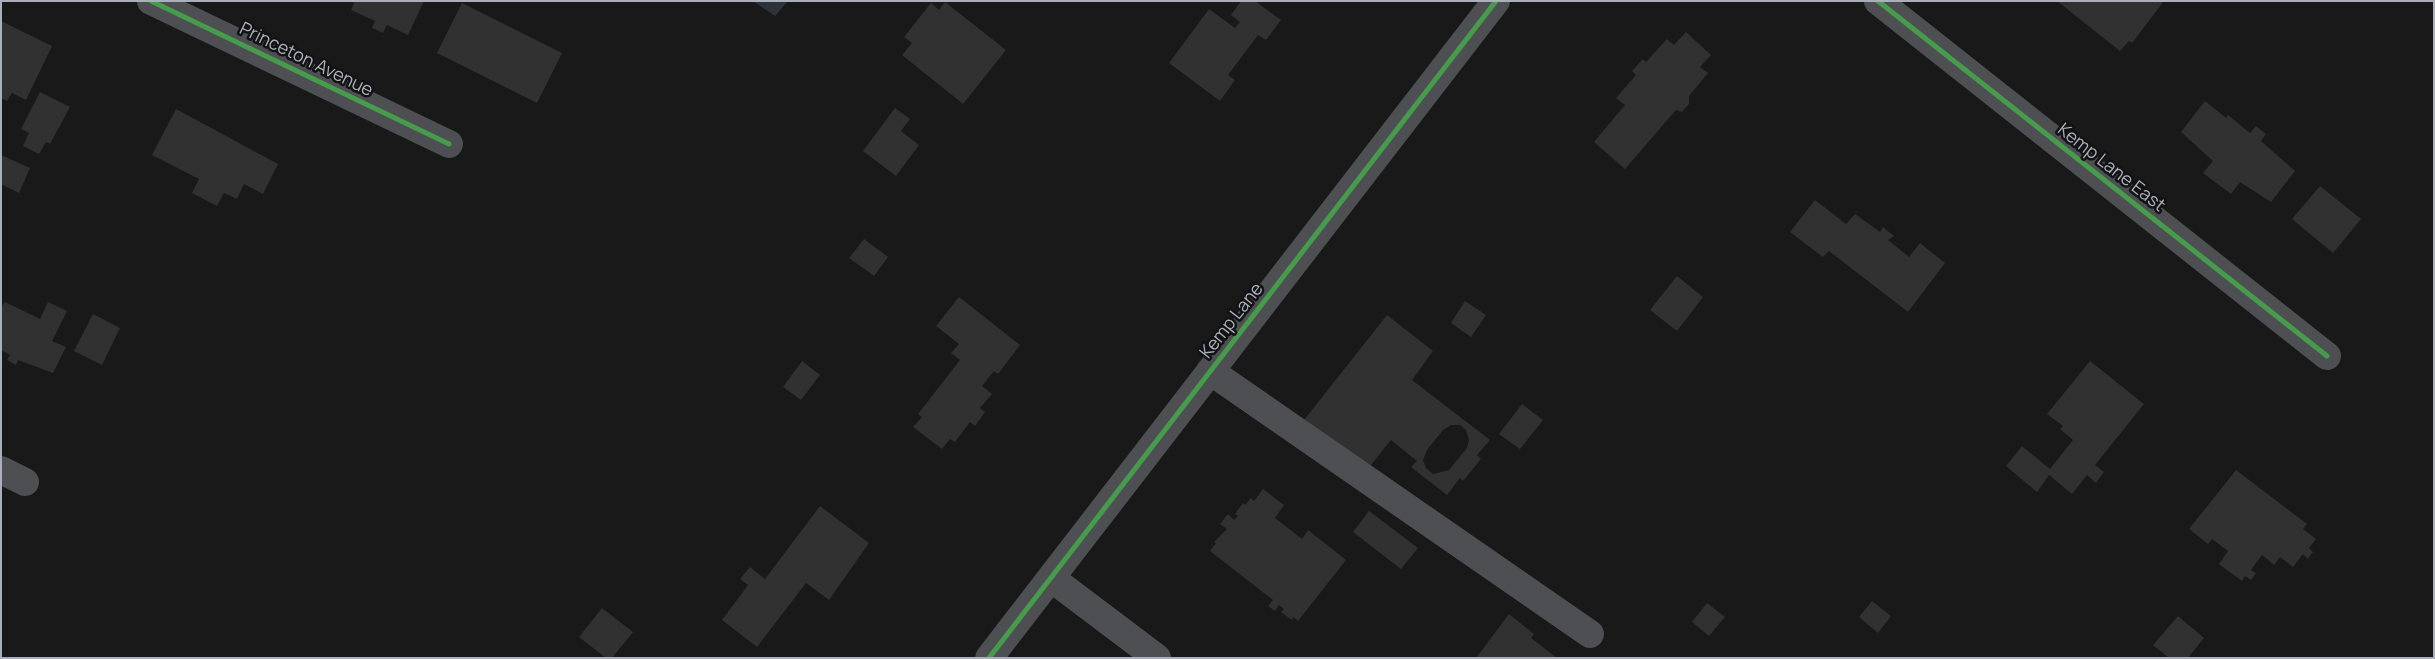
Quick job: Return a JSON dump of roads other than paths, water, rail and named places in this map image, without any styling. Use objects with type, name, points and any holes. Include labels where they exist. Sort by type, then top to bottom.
[{"type":"street","name":"Princeton Avenue","points":[[151,1],[449,144]]},
{"type":"street","name":"Kemp Lane","points":[[989,658],[1496,1]]},
{"type":"street","name":"Kemp Lane East","points":[[1878,1],[2327,356]]},
{"type":"street","points":[[1210,371],[1590,634]]},
{"type":"street","points":[[1051,578],[1157,658]]}]
